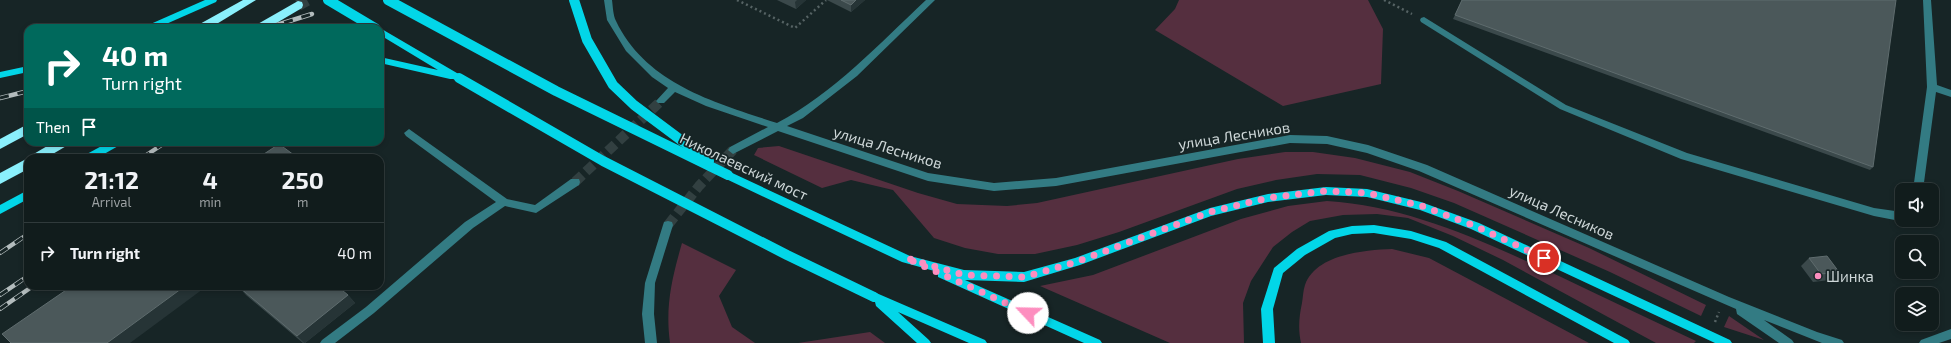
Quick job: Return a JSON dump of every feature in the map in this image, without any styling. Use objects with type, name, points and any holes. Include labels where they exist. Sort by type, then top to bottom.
[{"type":"highway","points":[[209,24],[251,0]]},
{"type":"highway","points":[[267,24],[298,5]]},
{"type":"highway","points":[[0,144],[24,130]]},
{"type":"highway","points":[[43,154],[57,146]]},
{"type":"highway","points":[[0,179],[24,165]]},
{"type":"main road","points":[[158,24],[213,0]]},
{"type":"main road","points":[[328,0],[368,24]]},
{"type":"main road","name":"Николаевский мост","points":[[388,0],[444,32],[579,103],[728,176],[1096,343]]},
{"type":"main road","points":[[574,0],[587,40],[613,85],[634,105],[728,176]]},
{"type":"main road","points":[[384,33],[603,161],[787,255],[874,297],[981,343]]},
{"type":"main road","points":[[384,61],[459,78]]},
{"type":"main road","points":[[0,75],[24,70]]},
{"type":"main road","points":[[96,154],[110,146]]},
{"type":"main road","points":[[906,258],[964,275],[1024,277],[1076,262],[1217,210],[1268,198],[1326,191],[1367,193],[1422,206],[1475,226],[1726,343]]},
{"type":"main road","points":[[0,210],[24,196]]},
{"type":"main road","points":[[1269,343],[1267,309],[1278,271],[1301,252],[1333,234],[1374,230],[1411,235],[1442,245],[1624,343]]},
{"type":"main road","points":[[874,297],[925,343]]},
{"type":"street","name":"улица Лесников","points":[[608,0],[611,20],[629,49],[655,75],[674,87],[709,104],[928,177],[994,187],[1056,182],[1290,139],[1327,140],[1368,148],[1423,168],[1725,300]]},
{"type":"street","points":[[733,150],[800,115],[854,74],[932,0]]},
{"type":"street","points":[[1919,183],[1932,87],[1927,0]]},
{"type":"street","points":[[1424,20],[1564,107],[1684,156],[1874,212],[1895,216]]},
{"type":"street","points":[[661,101],[674,87]]},
{"type":"street","points":[[1932,87],[1951,94]]},
{"type":"street","points":[[409,133],[504,202],[536,209],[575,182]]},
{"type":"street","points":[[326,343],[370,310],[469,225],[504,202]]},
{"type":"street","points":[[651,343],[648,314],[650,283],[668,226]]},
{"type":"street","points":[[1725,300],[1788,343]]},
{"type":"street","points":[[1725,300],[1815,336],[1838,343]]},
{"type":"street","points":[[1925,343],[1951,334]]},
{"type":"path","points":[[737,0],[795,28],[826,0]]},
{"type":"path","points":[[1384,0],[1424,20]]},
{"type":"path","points":[[1713,326],[1719,311]]},
{"type":"shaded area","points":[[1179,0],[1368,0],[1383,29],[1381,84],[1283,106],[1155,30],[1175,9]]},
{"type":"shaded area","points":[[779,146],[918,193],[957,204],[1007,206],[1037,203],[1238,159],[1285,152],[1313,152],[1355,158],[1410,172],[1458,191],[1589,248],[1706,305],[1701,316],[1610,272],[1454,203],[1411,188],[1360,175],[1317,174],[1276,180],[1237,189],[1119,232],[1077,245],[1035,254],[998,254],[965,248],[934,238],[893,190],[851,180],[822,188],[754,155],[758,148]]},
{"type":"shaded area","points":[[1327,201],[1357,204],[1387,210],[1417,218],[1475,239],[1531,263],[1696,341],[1694,343],[1656,343],[1503,260],[1453,236],[1408,218],[1377,214],[1343,215],[1310,221],[1292,232],[1273,247],[1251,281],[1243,303],[1244,343],[1170,343],[1040,286],[1093,275],[1241,219],[1288,206]]},
{"type":"shaded area","points":[[682,243],[736,270],[719,296],[732,327],[755,343],[670,343],[668,317],[670,292]]},
{"type":"shaded area","points":[[1392,249],[1429,258],[1589,343],[1301,343],[1299,328],[1304,287],[1311,275],[1319,266],[1342,256],[1369,251]]},
{"type":"shaded area","points":[[1729,316],[1764,340],[1724,327]]},
{"type":"shaded area","points":[[870,332],[885,343],[798,343]]},
{"type":"building","points":[[841,0],[856,0],[851,5]]},
{"type":"building","points":[[1462,0],[1896,0],[1873,167],[1455,15]]},
{"type":"building","points":[[276,146],[282,146],[293,154],[264,154]]},
{"type":"building","points":[[1827,256],[1839,272],[1821,274],[1809,258]]},
{"type":"building","points":[[66,290],[180,290],[107,343],[11,343],[2,334]]},
{"type":"building","points":[[243,290],[342,290],[348,295],[297,336]]},
{"type":"tunnel","points":[[298,5],[307,0]]},
{"type":"tunnel","points":[[575,182],[661,101]]},
{"type":"tunnel","points":[[668,225],[699,186],[733,150]]},
{"type":"railway","points":[[280,24],[312,14]]},
{"type":"railway","points":[[0,98],[24,92]]},
{"type":"railway","points":[[148,154],[160,146]]},
{"type":"railway","points":[[0,253],[24,237]]},
{"type":"railway","points":[[0,295],[24,279]]},
{"type":"railway","points":[[0,309],[27,290]]},
{"type":"place","name":"Шинка","points":[[1818,276]]},
{"type":"route","points":[[1028,313],[906,258],[964,275],[1024,277],[1076,262],[1210,212],[1268,198],[1326,191],[1367,193],[1422,206],[1475,226],[1544,258]]}]
